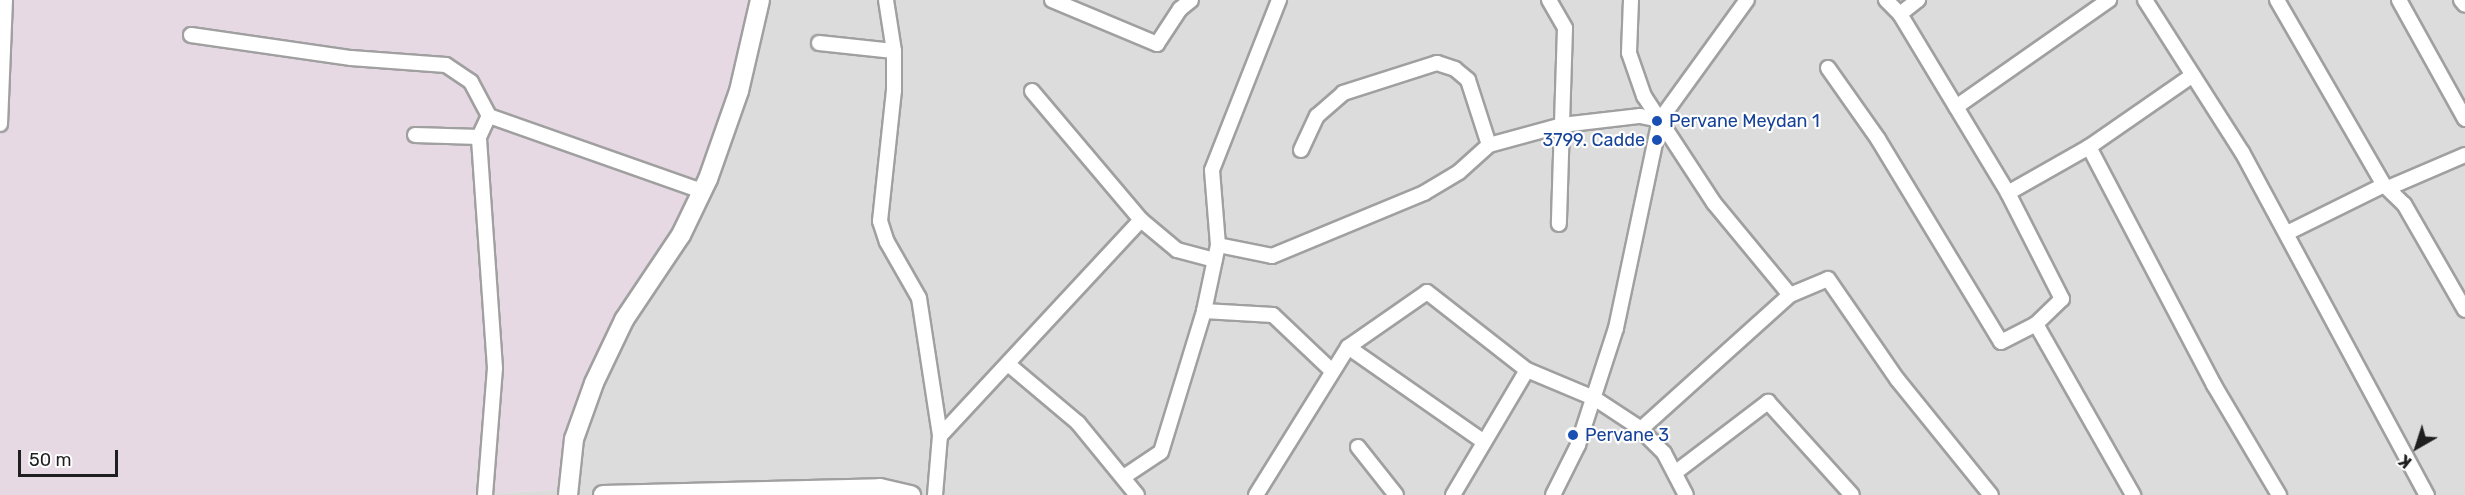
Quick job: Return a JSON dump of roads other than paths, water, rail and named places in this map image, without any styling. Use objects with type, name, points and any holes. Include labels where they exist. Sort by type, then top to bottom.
[{"type":"street","points":[[0,124],[4,0]]},
{"type":"street","points":[[568,495],[574,439],[603,361],[624,320],[681,235],[702,191],[735,106],[760,0]]},
{"type":"street","points":[[886,0],[894,51],[892,129],[880,221],[887,242],[919,298],[940,436],[935,495]]},
{"type":"street","points":[[1052,0],[1157,44],[1180,9],[1191,0]]},
{"type":"street","points":[[1125,476],[1161,452],[1204,311],[1218,245],[1212,171],[1279,0]]},
{"type":"street","points":[[1549,0],[1565,28],[1559,224]]},
{"type":"street","points":[[1630,0],[1628,37],[1633,68],[1644,96],[1714,203],[1790,295]]},
{"type":"street","points":[[1554,495],[1564,479],[1594,398],[1628,280],[1660,120],[1747,0]]},
{"type":"street","points":[[1828,68],[1878,139],[2001,342],[2036,324],[2062,299],[2008,193],[1900,14],[1886,0]]},
{"type":"street","points":[[1900,14],[1918,0]]},
{"type":"street","points":[[1956,107],[2109,0]]},
{"type":"street","points":[[2145,0],[2242,152],[2427,495]]},
{"type":"street","points":[[2277,0],[2386,187],[2404,204],[2465,310]]},
{"type":"street","points":[[2399,0],[2465,119]]},
{"type":"street","points":[[2461,0],[2465,5]]},
{"type":"street","points":[[191,35],[351,58],[446,65],[471,82],[489,116],[702,191]]},
{"type":"street","points":[[819,43],[894,51]]},
{"type":"street","points":[[1301,150],[1317,116],[1343,93],[1437,63],[1455,69],[1472,87],[1489,145]]},
{"type":"street","points":[[2008,193],[2089,147],[2193,75]]},
{"type":"street","points":[[1032,91],[1141,220],[1177,250],[1215,260]]},
{"type":"street","points":[[485,495],[495,368],[479,137],[489,116]]},
{"type":"street","points":[[1218,245],[1272,255],[1424,193],[1458,172],[1489,145],[1562,125],[1640,116],[1660,120]]},
{"type":"street","points":[[415,135],[479,137]]},
{"type":"street","points":[[2089,147],[2214,385],[2279,495]]},
{"type":"street","points":[[2287,233],[2386,187],[2465,155]]},
{"type":"street","points":[[940,436],[1141,220]]},
{"type":"street","points":[[1641,429],[1790,295],[1828,279],[1897,379],[1990,495]]},
{"type":"street","points":[[1256,495],[1348,348],[1426,292],[1527,370],[1594,398],[1641,429],[1676,472],[1686,495]]},
{"type":"street","points":[[1204,311],[1274,315],[1332,371]]},
{"type":"street","points":[[2036,324],[2133,495]]},
{"type":"street","points":[[1348,348],[1484,442]]},
{"type":"street","points":[[1008,364],[1078,423],[1125,476],[1137,495]]},
{"type":"street","points":[[1453,495],[1527,370]]},
{"type":"street","points":[[1676,472],[1768,402],[1851,495]]},
{"type":"street","points":[[1358,447],[1396,495]]},
{"type":"street","points":[[603,495],[880,489],[911,495]]},
{"type":"place","name":"Pervane Meydan 1","points":[[1657,121]]},
{"type":"place","name":"3799. Cadde","points":[[1657,140]]},
{"type":"place","name":"Pervane 3","points":[[1573,435]]}]
